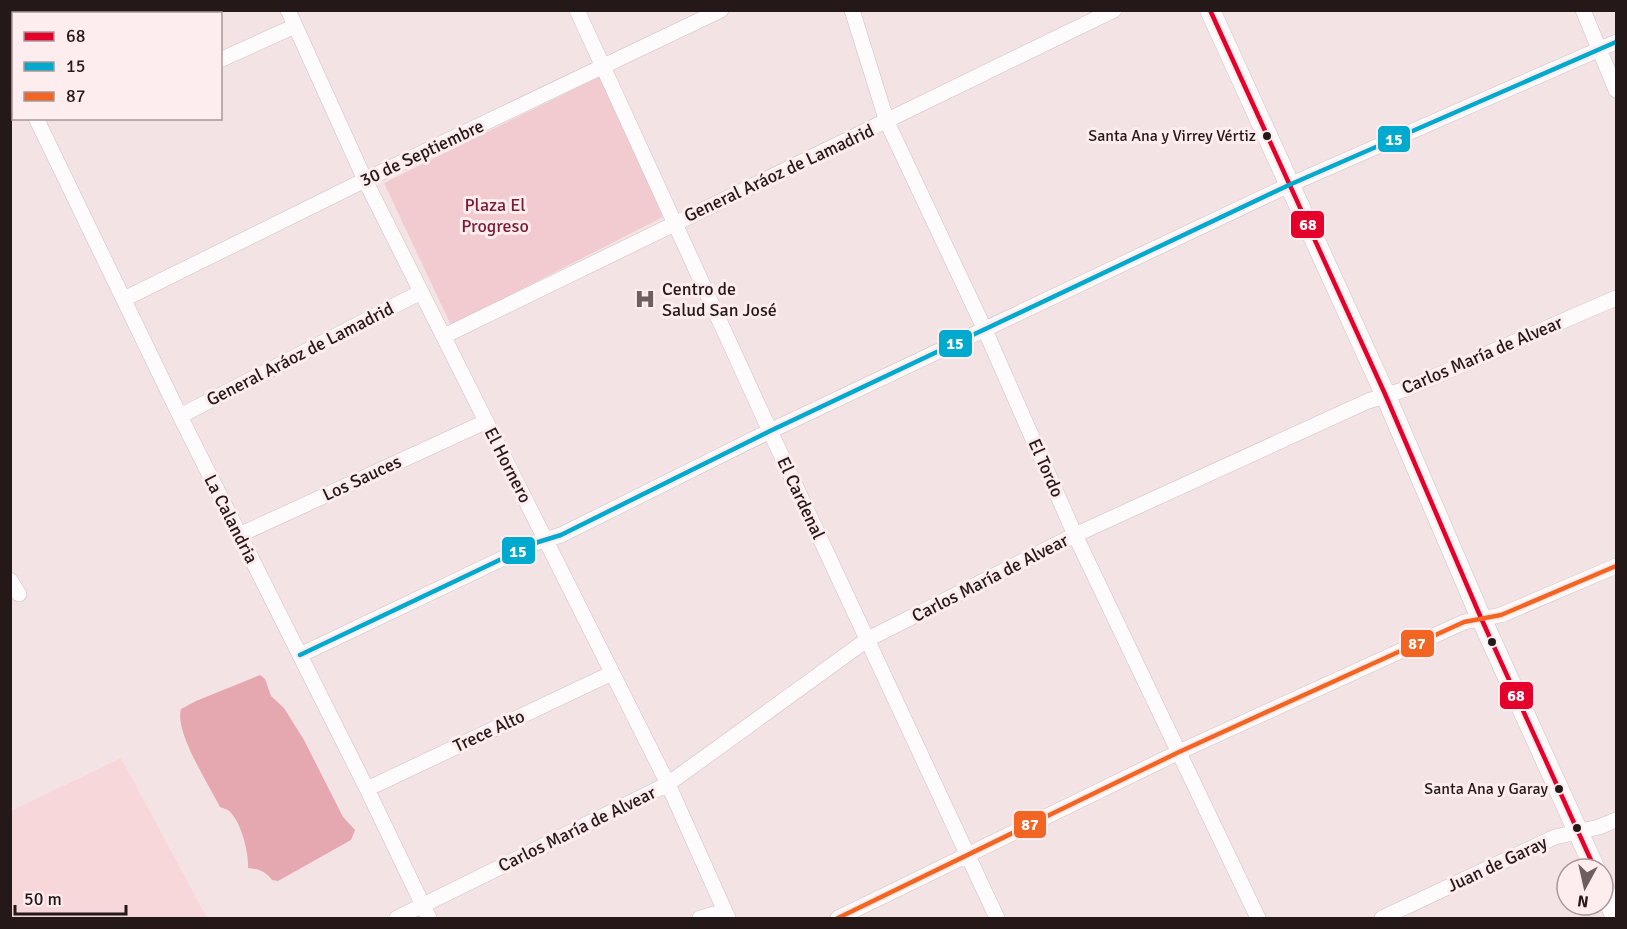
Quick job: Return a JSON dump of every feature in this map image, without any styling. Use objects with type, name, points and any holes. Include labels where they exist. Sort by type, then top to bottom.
[{"type":"street","name":"El Hornero","points":[[288,10],[365,180],[668,784],[727,915]]},
{"type":"street","name":"El Cardenal","points":[[577,10],[770,431],[998,918]]},
{"type":"street","name":"30 de Septiembre","points":[[124,299],[365,180],[721,10]]},
{"type":"street","name":"El Tordo","points":[[852,10],[887,122],[985,330],[1075,536],[1258,918]]},
{"type":"street","name":"General Aráoz de Lamadrid","points":[[444,336],[1114,10]]},
{"type":"street","points":[[1210,10],[1385,394],[1481,618],[1589,857]]},
{"type":"street","points":[[1583,10],[1617,90]]},
{"type":"street","points":[[222,59],[295,26]]},
{"type":"street","points":[[300,655],[535,543],[571,530],[770,431],[1289,184],[1617,42]]},
{"type":"street","name":"La Calandria","points":[[37,120],[180,416],[367,789],[425,912]]},
{"type":"street","name":"General Aráoz de Lamadrid","points":[[180,416],[421,292]]},
{"type":"street","name":"Carlos María de Alvear","points":[[398,918],[425,912],[668,784],[868,639],[1075,536],[1385,394],[1406,389],[1617,298]]},
{"type":"street","name":"Los Sauces","points":[[239,535],[485,422]]},
{"type":"street","points":[[838,918],[1179,752],[1464,622],[1501,615],[1617,566]]},
{"type":"street","points":[[10,580],[19,594]]},
{"type":"street","name":"Trece Alto","points":[[367,789],[612,673]]},
{"type":"street","name":"Juan de Garay","points":[[1382,918],[1555,837],[1599,827],[1617,820]]},
{"type":"street","points":[[700,918],[727,915]]},
{"type":"shaded area","points":[[260,675],[265,679],[271,696],[284,708],[304,740],[343,817],[355,830],[351,840],[278,881],[272,880],[262,871],[248,868],[246,846],[241,829],[229,811],[220,807],[187,744],[180,719],[181,709]]},
{"type":"shaded area","points":[[121,758],[207,918],[11,918],[11,811]]},
{"type":"green space","name":"Plaza El Progreso","points":[[603,75],[663,217],[451,325],[384,183]]},
{"type":"transit line","name":"68","points":[[1210,10],[1385,394],[1481,618],[1590,857]]},
{"type":"transit line","name":"15","points":[[300,655],[535,543],[561,535],[770,431],[1289,185],[1616,42]]},
{"type":"transit line","name":"87","points":[[838,918],[1179,752],[1464,622],[1501,615],[1616,566]]},
{"type":"place","name":"Santa Ana y Virrey Vértiz","points":[[1267,136]]},
{"type":"place","name":"Centro de Salud San José","points":[[645,299]]},
{"type":"place","name":"Santa Ana y Garay","points":[[1559,789]]}]
